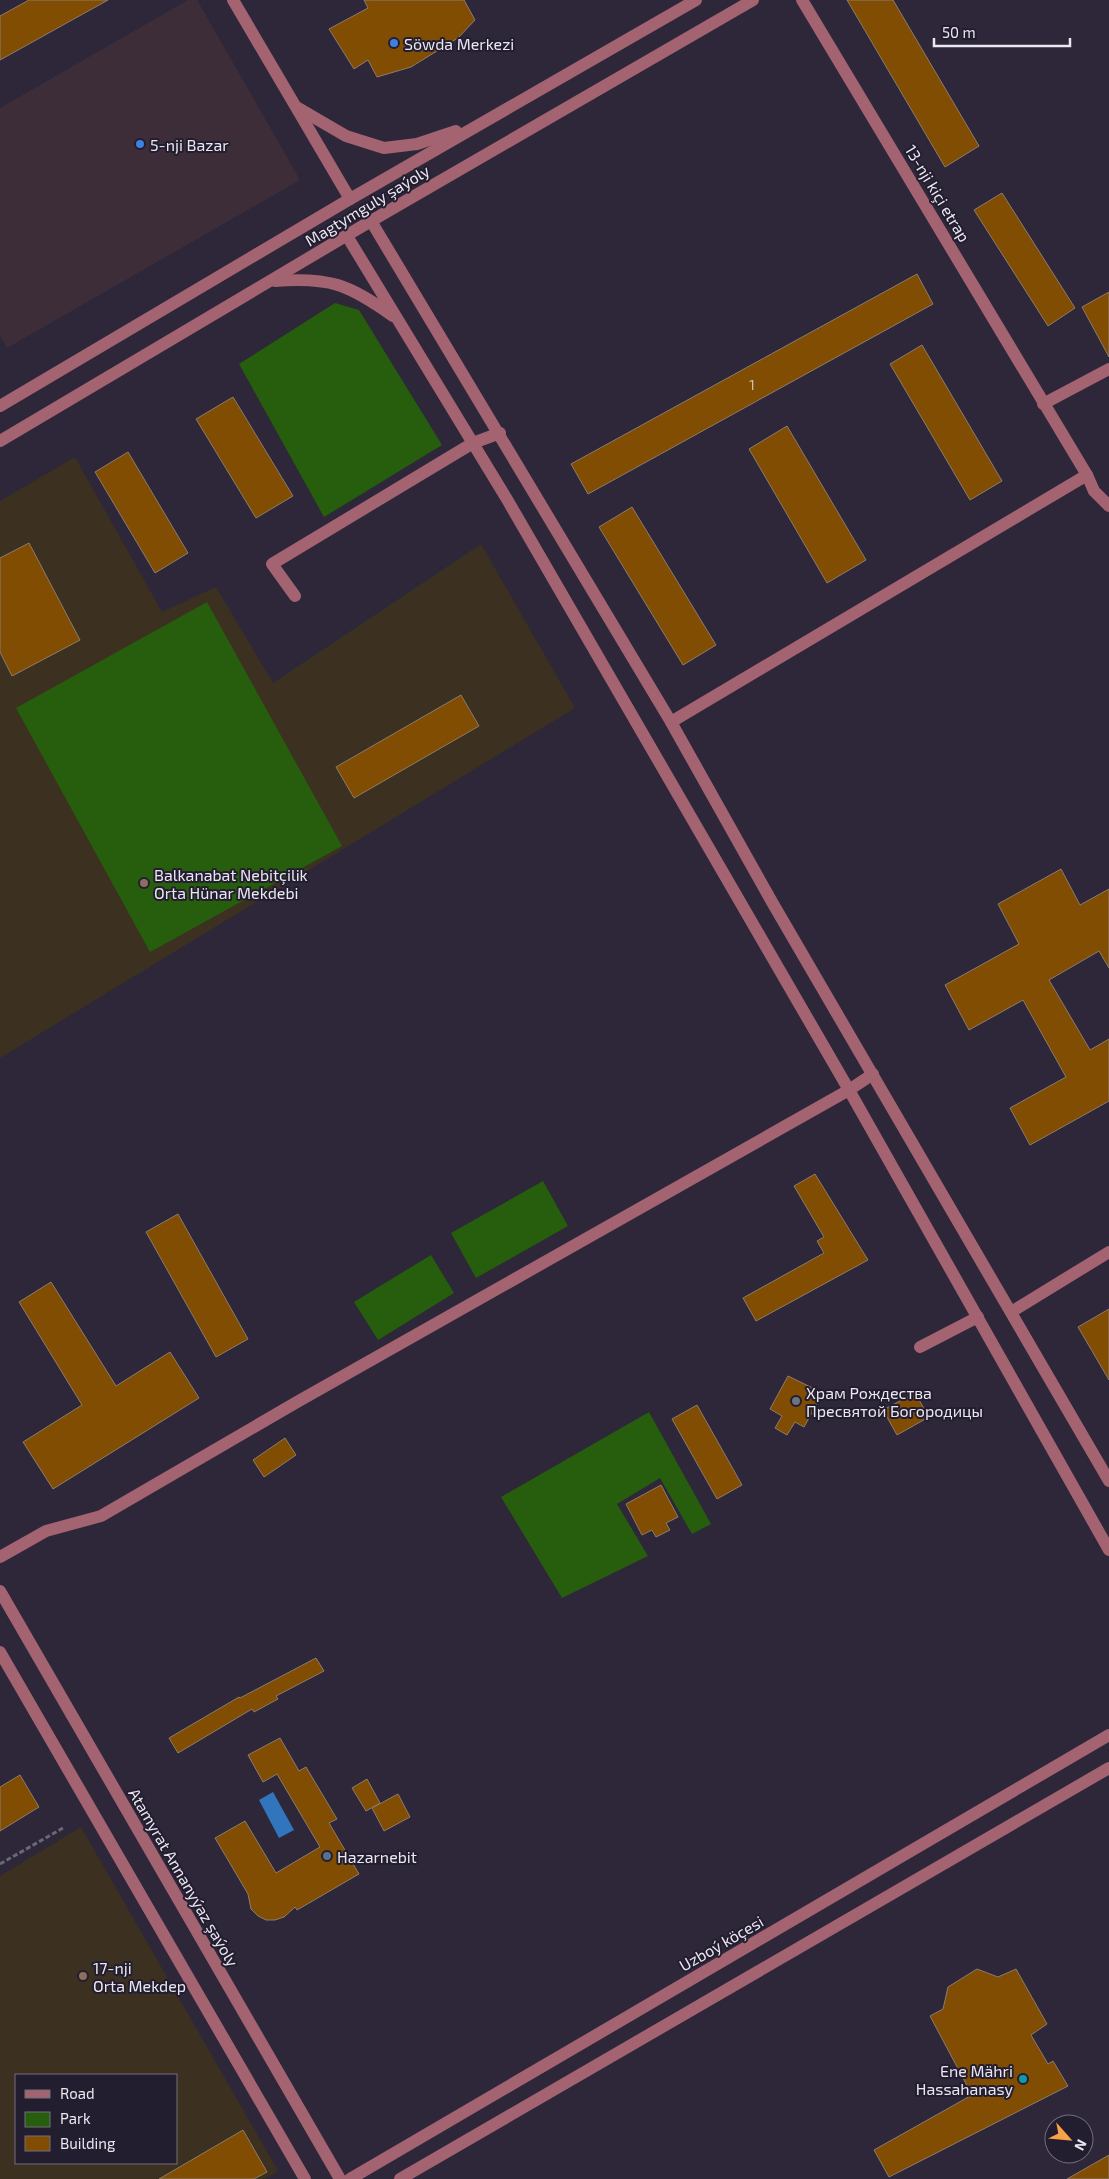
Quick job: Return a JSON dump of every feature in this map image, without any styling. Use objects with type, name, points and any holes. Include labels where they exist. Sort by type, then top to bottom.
[{"type":"street","points":[[232,0],[350,199]]},
{"type":"street","name":"Magtymguly şaýoly","points":[[0,406],[478,124],[696,0]]},
{"type":"street","name":"Magtymguly şaýoly","points":[[0,441],[270,282],[371,220],[753,0]]},
{"type":"street","name":"13-nji kiçi etrap","points":[[802,0],[1087,475],[1094,492],[1109,506]]},
{"type":"street","points":[[295,106],[346,136],[384,148],[417,144],[478,124]]},
{"type":"street","points":[[371,220],[672,722],[1109,1482]]},
{"type":"street","points":[[347,236],[473,443],[849,1090],[1109,1550]]},
{"type":"street","points":[[270,282],[325,280],[350,288],[398,320]]},
{"type":"street","points":[[1043,404],[1109,369]]},
{"type":"street","points":[[295,596],[272,564],[473,443],[500,433]]},
{"type":"street","points":[[672,722],[1087,475]]},
{"type":"street","points":[[0,1557],[46,1531],[101,1516],[297,1402],[849,1090],[873,1074]]},
{"type":"street","points":[[1011,1312],[1109,1252]]},
{"type":"street","points":[[920,1347],[978,1317]]},
{"type":"street","name":"Atamyrat Annanyýaz şaýoly","points":[[0,1591],[340,2179]]},
{"type":"street","points":[[0,1652],[305,2179]]},
{"type":"street","name":"Uzboý köçesi","points":[[350,2179],[1109,1735]]},
{"type":"street","points":[[400,2179],[1109,1768]]},
{"type":"path","points":[[0,1864],[63,1828]]},
{"type":"shaded area","name":"5-nji Bazar","points":[[188,0],[197,0],[300,180],[7,348],[0,336],[0,108]]},
{"type":"shaded area","name":"Balkanabat Nebitçilik Orta Hünar Mekdebi","points":[[75,457],[162,612],[216,587],[273,683],[481,544],[575,708],[0,1058],[0,501]]},
{"type":"shaded area","name":"17-nji Orta Mekdep","points":[[81,1827],[278,2171],[265,2179],[0,2179],[0,1876]]},
{"type":"green space","points":[[335,303],[359,310],[442,445],[324,517],[239,364]]},
{"type":"green space","points":[[207,602],[342,846],[150,952],[16,708]]},
{"type":"green space","points":[[543,1181],[568,1226],[476,1278],[451,1233]]},
{"type":"green space","points":[[431,1255],[454,1293],[378,1340],[354,1302]]},
{"type":"green space","points":[[649,1412],[711,1524],[692,1534],[660,1478],[617,1504],[648,1556],[562,1598],[501,1497]]},
{"type":"water","points":[[273,1792],[294,1830],[279,1838],[259,1800]]},
{"type":"building","points":[[29,0],[108,0],[0,60],[0,16]]},
{"type":"building","name":"Söwda Merkezi","points":[[364,0],[464,0],[475,20],[458,38],[411,67],[377,77],[368,60],[354,69],[329,29],[368,8]]},
{"type":"building","points":[[847,0],[893,0],[979,146],[945,167]]},
{"type":"building","points":[[1002,193],[1075,308],[1048,326],[974,210]]},
{"type":"building","points":[[917,274],[933,304],[588,494],[571,464]]},
{"type":"building","points":[[1109,292],[1109,357],[1082,307]]},
{"type":"building","points":[[922,345],[1002,481],[970,500],[890,364]]},
{"type":"building","points":[[233,397],[293,496],[256,518],[196,419]]},
{"type":"building","points":[[787,426],[866,560],[827,583],[749,449]]},
{"type":"building","points":[[128,452],[188,553],[155,573],[95,472]]},
{"type":"building","points":[[632,507],[716,645],[683,665],[599,527]]},
{"type":"building","points":[[29,543],[80,640],[12,676],[0,652],[0,558]]},
{"type":"building","points":[[461,695],[479,726],[354,798],[336,767]]},
{"type":"building","points":[[1061,869],[1080,905],[1109,889],[1109,968],[1099,951],[1049,980],[1090,1050],[1109,1039],[1109,1101],[1030,1145],[1010,1108],[1066,1077],[1023,1000],[969,1030],[945,985],[1019,944],[998,904]]},
{"type":"building","points":[[815,1174],[868,1260],[756,1321],[743,1298],[824,1253],[817,1241],[824,1237],[794,1186]]},
{"type":"building","points":[[178,1214],[248,1339],[216,1357],[146,1232]]},
{"type":"building","points":[[51,1282],[116,1386],[170,1352],[199,1398],[53,1489],[23,1442],[82,1405],[19,1302]]},
{"type":"building","points":[[1109,1309],[1109,1380],[1078,1327]]},
{"type":"building","name":"Храм Рождества Пресвятой Богородицы","points":[[788,1376],[823,1393],[804,1427],[795,1422],[787,1435],[775,1428],[782,1416],[770,1409]]},
{"type":"building","points":[[915,1393],[929,1417],[897,1435],[883,1410]]},
{"type":"building","points":[[697,1405],[742,1485],[717,1499],[672,1419]]},
{"type":"building","points":[[285,1438],[296,1455],[264,1477],[253,1460]]},
{"type":"building","points":[[661,1485],[678,1517],[666,1523],[670,1530],[656,1537],[652,1530],[642,1535],[626,1504]]},
{"type":"building","points":[[316,1658],[324,1671],[276,1696],[278,1699],[254,1712],[252,1709],[178,1753],[169,1738],[239,1697]]},
{"type":"building","name":"Hazarnebit","points":[[280,1738],[299,1771],[306,1767],[337,1819],[329,1823],[359,1874],[297,1910],[295,1907],[284,1917],[266,1920],[258,1916],[251,1909],[248,1894],[215,1838],[245,1821],[276,1873],[320,1847],[277,1774],[263,1782],[248,1755]]},
{"type":"building","points":[[20,1775],[39,1807],[0,1831],[0,1787]]},
{"type":"building","points":[[367,1779],[380,1803],[366,1811],[352,1788]]},
{"type":"building","points":[[398,1794],[410,1817],[384,1831],[372,1808]]},
{"type":"building","name":"Ene Mähri Hassahanasy","points":[[977,1969],[998,1977],[1016,1969],[1047,2024],[1031,2035],[1048,2064],[1053,2061],[1068,2086],[889,2177],[874,2150],[972,2095],[930,2016],[943,2009],[948,1987]]},
{"type":"building","points":[[243,2130],[267,2172],[254,2179],[159,2179]]},
{"type":"building","points":[[1109,2155],[1109,2179],[1067,2179],[1094,2164]]},
{"type":"place","name":"Söwda Merkezi","points":[[394,43]]},
{"type":"place","name":"5-nji Bazar","points":[[140,144]]},
{"type":"place","name":"Balkanabat Nebitçilik Orta Hünar Mekdebi","points":[[144,883]]},
{"type":"place","name":"Храм Рождества Пресвятой Богородицы","points":[[796,1401]]},
{"type":"place","name":"Hazarnebit","points":[[327,1856]]},
{"type":"place","name":"17-nji Orta Mekdep","points":[[83,1976]]},
{"type":"place","name":"Ene Mähri Hassahanasy","points":[[1023,2079]]}]
